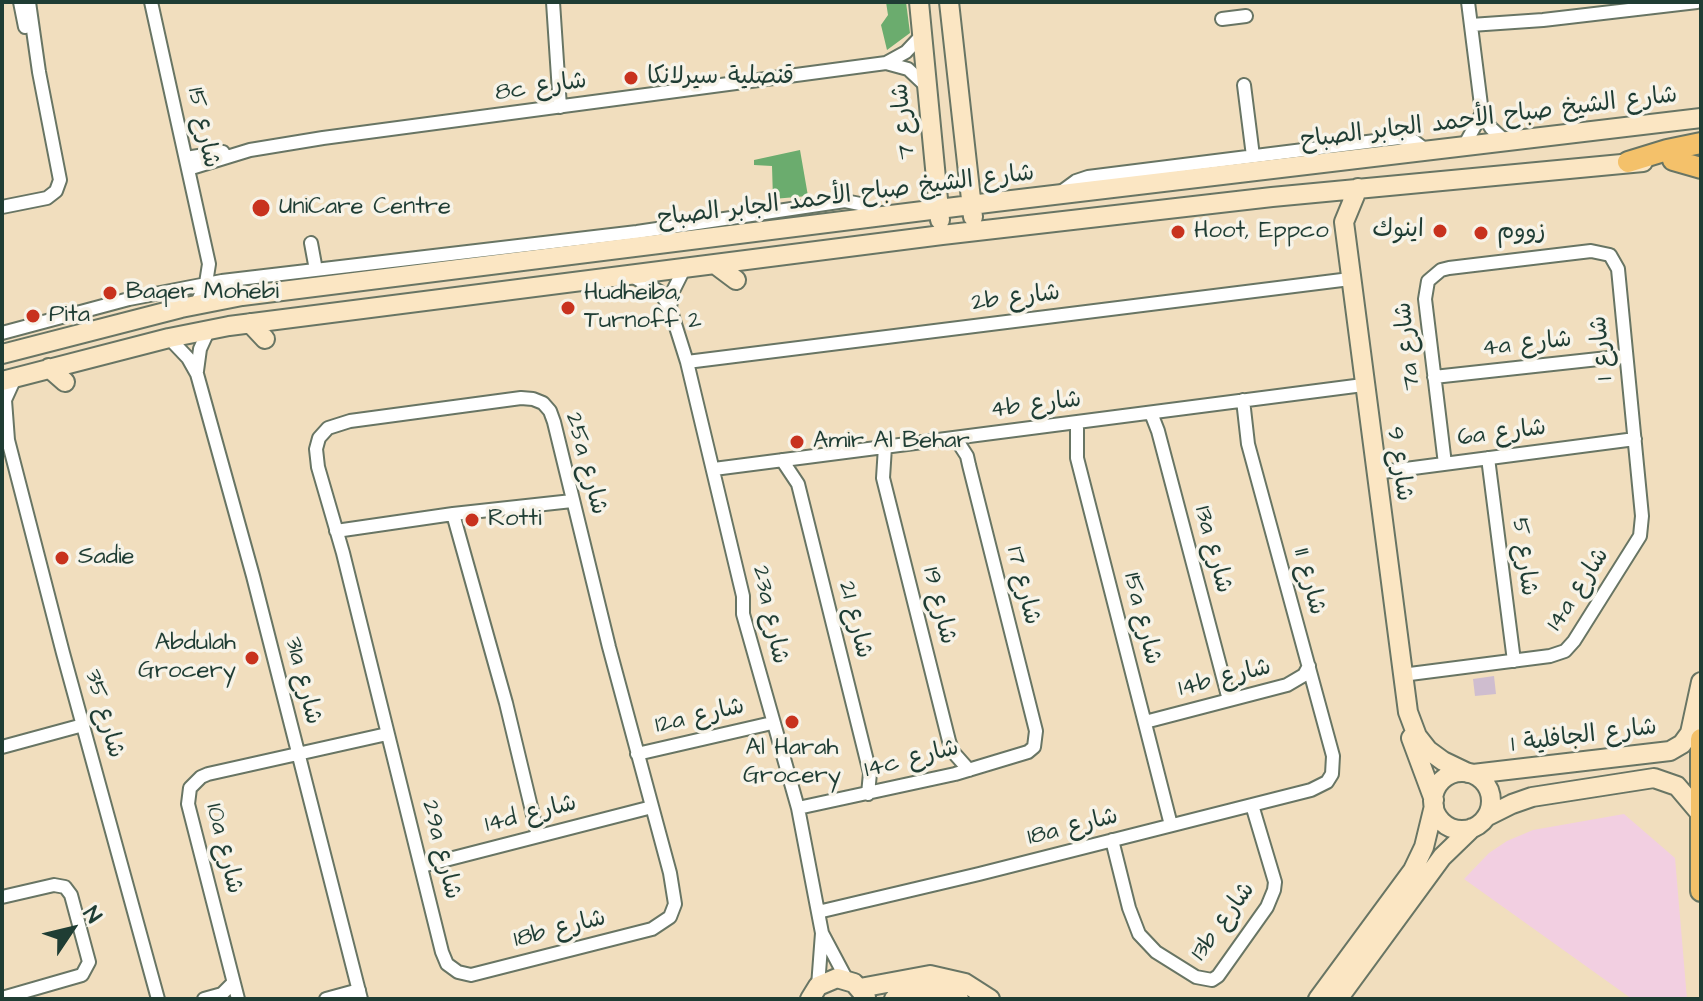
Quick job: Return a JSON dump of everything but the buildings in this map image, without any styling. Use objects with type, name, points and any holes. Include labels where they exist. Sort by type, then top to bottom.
[{"type":"main road","name":"شارع 7","points":[[919,2],[942,235]]},
{"type":"main road","points":[[949,2],[975,232]]},
{"type":"main road","name":"شارع الشيخ صباح الأحمد الجابر الصباح","points":[[2,354],[242,296],[1701,118]]},
{"type":"main road","points":[[1628,162],[1701,143]]},
{"type":"main road","points":[[1673,160],[1701,168]]},
{"type":"main road","name":"شارع الشيخ صباح الأحمد الجابر الصباح","points":[[9,379],[169,338],[250,323],[942,235],[1318,192],[1628,162],[1701,160]]},
{"type":"main road","name":"شارع 9","points":[[1358,188],[1344,222],[1408,712],[1417,736],[1428,750],[1470,774]]},
{"type":"main road","points":[[1318,192],[1344,222]]},
{"type":"main road","points":[[569,240],[588,254]]},
{"type":"main road","points":[[716,265],[736,280]]},
{"type":"main road","points":[[250,323],[265,339]]},
{"type":"main road","points":[[2,364],[59,347],[73,335]]},
{"type":"main road","points":[[49,368],[65,382]]},
{"type":"main road","name":"شارع الجافلية 1","points":[[1470,774],[1670,751],[1682,744],[1690,733],[1701,682]]},
{"type":"main road","name":"شارع 9","points":[[1408,712],[1406,725],[1434,803]]},
{"type":"main road","points":[[1701,739],[1701,891]]},
{"type":"main road","points":[[1318,999],[1413,870],[1424,847],[1437,788],[1445,779],[1456,773],[1470,774],[1483,782],[1490,793],[1491,805],[1479,823],[1459,830],[1448,826],[1439,817],[1434,803]]},
{"type":"main road","name":"شارع الجافلية 1","points":[[1338,999],[1442,857],[1479,823],[1532,797],[1654,778],[1677,786],[1699,812]]},
{"type":"main road","points":[[810,995],[837,978],[858,989],[930,975],[965,983],[990,999]]},
{"type":"main road","points":[[894,999],[934,993],[959,999]]},
{"type":"street","points":[[20,2],[29,47],[39,72]]},
{"type":"street","points":[[2,207],[47,198],[53,188],[57,159],[39,72],[29,2]]},
{"type":"street","name":"شارع 15","points":[[151,2],[209,264],[206,283],[196,305]]},
{"type":"street","points":[[1229,2],[1226,18],[1246,16]]},
{"type":"street","points":[[1468,2],[1482,113],[1491,128],[1504,140]]},
{"type":"street","points":[[1471,30],[1641,6],[1697,2]]},
{"type":"street","points":[[552,4],[564,107]]},
{"type":"street","name":"8c شارع","points":[[187,163],[250,150],[886,63],[906,52],[922,35]]},
{"type":"street","points":[[886,63],[908,69],[925,85]]},
{"type":"street","points":[[1242,85],[1253,156]]},
{"type":"street","points":[[1464,146],[1482,113]]},
{"type":"street","points":[[1059,194],[1076,181],[1088,177],[1404,138],[1427,151]]},
{"type":"street","points":[[2,333],[129,299],[206,283],[716,222],[845,201],[860,204],[877,217]]},
{"type":"street","points":[[311,243],[316,270]]},
{"type":"street","name":"شارع 1","points":[[1433,274],[1449,268],[1582,252],[1596,251],[1610,255],[1618,269],[1635,439]]},
{"type":"street","name":"شارع 15","points":[[209,264],[222,281],[242,296]]},
{"type":"street","points":[[670,308],[672,293],[684,269]]},
{"type":"street","name":"7a شارع","points":[[1433,274],[1425,290],[1425,299],[1445,464]]},
{"type":"street","name":"23a شارع","points":[[631,276],[660,292],[670,308],[714,469],[719,502],[743,596],[743,614],[798,808],[822,933],[810,995]]},
{"type":"street","name":"2b شارع","points":[[687,362],[1350,279]]},
{"type":"street","name":"31a شارع","points":[[197,374],[200,349],[209,329]]},
{"type":"street","name":"31a شارع","points":[[169,338],[183,350],[197,374],[253,576],[360,994]]},
{"type":"street","name":"4a شارع","points":[[1434,377],[1626,356]]},
{"type":"street","name":"شارع 35","points":[[9,379],[5,400],[5,434],[158,999]]},
{"type":"street","name":"4b شارع","points":[[714,469],[1363,385]]},
{"type":"street","name":"25a شارع","points":[[387,734],[318,467],[316,449],[319,438],[328,428],[350,421],[521,398],[543,403],[550,411],[670,873],[675,904],[670,917]]},
{"type":"street","name":"شارع 11","points":[[1243,400],[1248,444],[1333,756],[1332,774]]},
{"type":"street","name":"13a شارع","points":[[1151,413],[1229,700]]},
{"type":"street","name":"15a شارع","points":[[1077,423],[1077,458],[1171,825]]},
{"type":"street","name":"شارع 17","points":[[956,439],[967,456],[1036,731],[1034,747]]},
{"type":"street","name":"6a شارع","points":[[1375,473],[1635,439]]},
{"type":"street","name":"14a شارع","points":[[1402,675],[1558,655],[1570,647],[1636,542],[1642,523],[1635,439]]},
{"type":"street","name":"شارع 19","points":[[885,447],[883,478],[946,728],[953,752],[969,770]]},
{"type":"street","name":"شارع 5","points":[[1488,458],[1514,661]]},
{"type":"street","name":"شارع 21","points":[[782,460],[798,484],[870,773],[868,794]]},
{"type":"street","points":[[336,531],[572,501]]},
{"type":"street","points":[[453,514],[506,703],[538,836]]},
{"type":"street","name":"14b شارع","points":[[1145,722],[1287,685],[1304,675],[1309,666]]},
{"type":"street","name":"12a شارع","points":[[637,754],[772,723]]},
{"type":"street","points":[[2,747],[83,725]]},
{"type":"street","name":"10a شارع","points":[[238,999],[187,796],[190,788],[201,777],[387,734]]},
{"type":"street","name":"29a شارع","points":[[387,734],[442,952],[447,964],[458,972]]},
{"type":"street","name":"14c شارع","points":[[798,808],[969,770],[1028,752],[1034,747]]},
{"type":"street","name":"18a شارع","points":[[818,912],[1320,787],[1332,774]]},
{"type":"street","name":"13b شارع","points":[[1112,840],[1129,908],[1139,934],[1156,952],[1196,977],[1212,980],[1267,907],[1274,890],[1275,882],[1252,805]]},
{"type":"street","name":"14d شارع","points":[[422,866],[652,807]]},
{"type":"street","points":[[2,897],[54,885],[65,887],[71,895],[89,962],[82,975],[2,998]]},
{"type":"street","name":"18b شارع","points":[[458,972],[471,975],[488,972],[558,951],[639,933],[652,929],[670,917]]},
{"type":"street","name":"23a شارع","points":[[822,933],[858,989]]},
{"type":"street","points":[[204,999],[222,994],[233,983]]},
{"type":"street","points":[[326,999],[360,994]]},
{"type":"shaded area","points":[[1494,676],[1496,694],[1475,696],[1473,679]]},
{"type":"shaded area","points":[[1624,814],[1675,858],[1687,999],[1632,999],[1464,879],[1489,853],[1533,830]]},
{"type":"green space","points":[[886,2],[906,2],[910,33],[887,50],[881,25],[888,15]]},
{"type":"green space","points":[[800,150],[808,196],[773,199],[772,166],[754,165],[754,160]]},
{"type":"place","name":"قنصلية سيرلانكا","points":[[631,78]]},
{"type":"place","name":"UniCare Centre","points":[[261,208]]},
{"type":"place","name":"اينوك","points":[[1440,231]]},
{"type":"place","name":"Hoot, Eppco","points":[[1178,232]]},
{"type":"place","name":"زووم","points":[[1481,233]]},
{"type":"place","name":"Baqer Mohebi","points":[[110,293]]},
{"type":"place","name":"Hudheiba, Turnoff 2","points":[[568,308]]},
{"type":"place","name":"Pita","points":[[33,316]]},
{"type":"place","name":"Amir Al Behar","points":[[797,442]]},
{"type":"place","name":"Rotti","points":[[472,520]]},
{"type":"place","name":"Sadie","points":[[62,558]]},
{"type":"place","name":"Abdulah Grocery","points":[[252,658]]},
{"type":"place","name":"Al Harah Grocery","points":[[792,722]]}]
